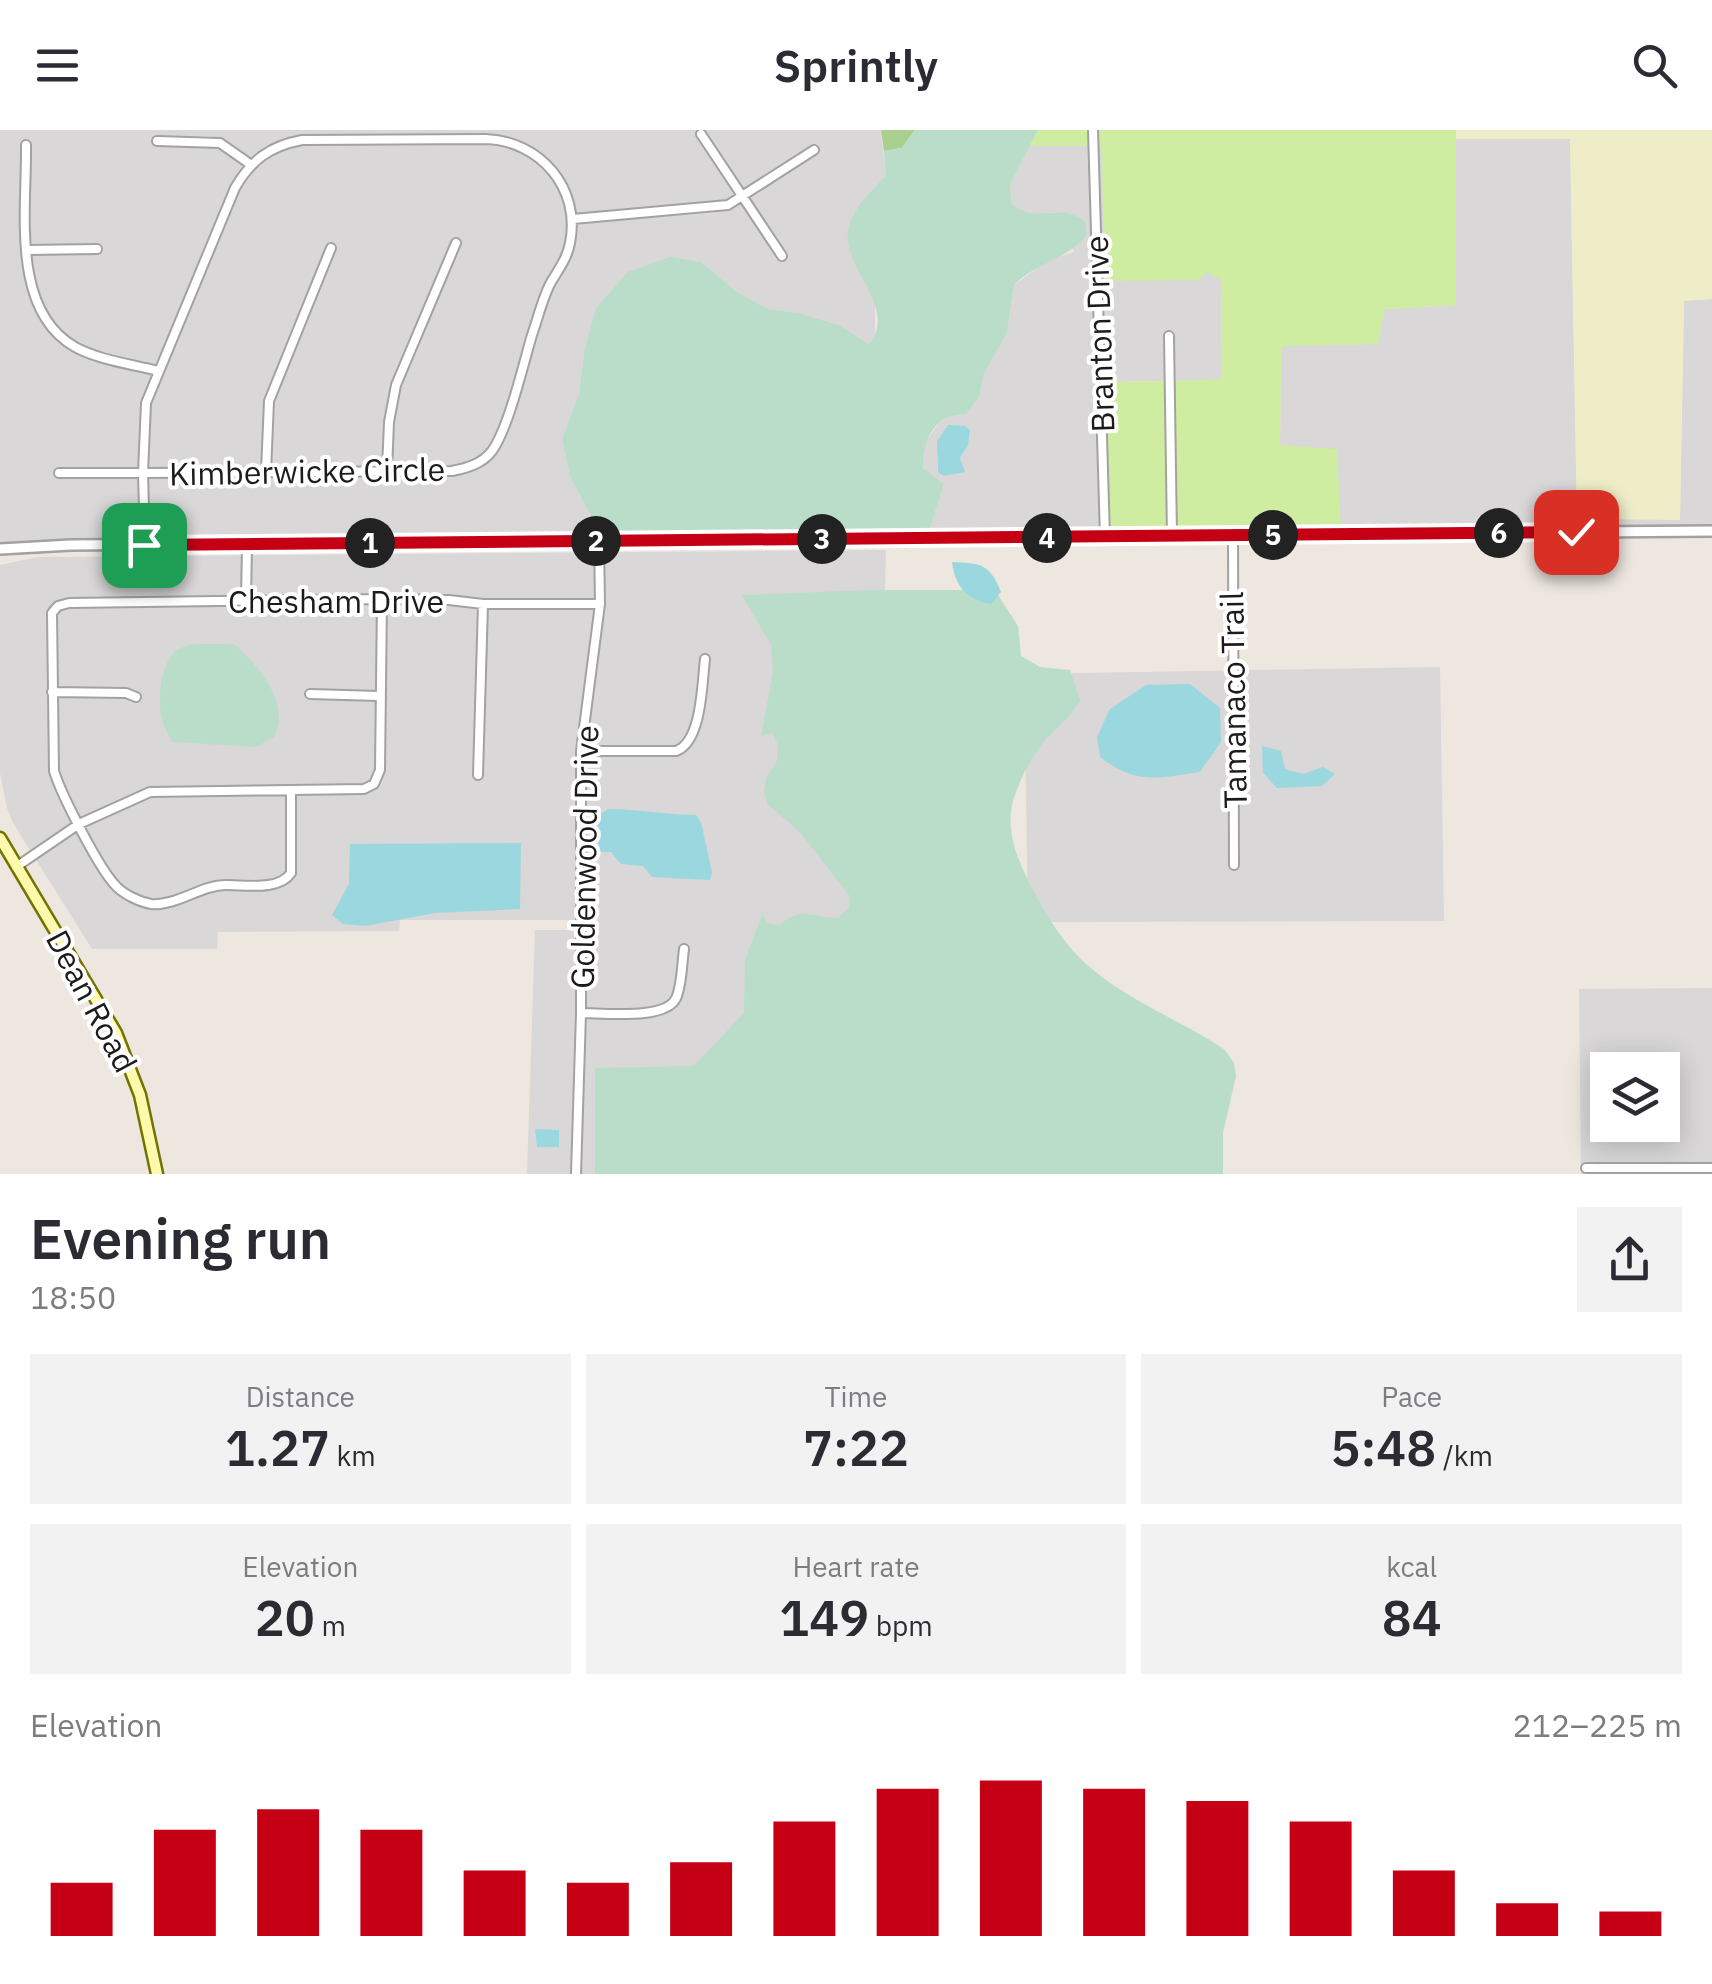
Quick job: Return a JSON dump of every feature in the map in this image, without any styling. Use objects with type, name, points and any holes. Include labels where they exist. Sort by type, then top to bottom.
[{"type":"main road","name":"Dean Road","points":[[0,838],[119,1040],[142,1104],[158,1174]]},
{"type":"street","name":"Branton Drive","points":[[1093,130],[1105,538]]},
{"type":"street","points":[[701,134],[782,256]]},
{"type":"street","points":[[157,141],[220,143],[250,164],[276,147],[302,140],[498,139],[530,150],[554,172],[568,196],[572,219],[714,208],[744,196],[814,150]]},
{"type":"street","points":[[26,145],[27,250],[32,293],[38,308],[59,336],[78,349],[158,371]]},
{"type":"street","name":"Kimberwicke Circle","points":[[250,164],[235,188],[158,371],[144,415],[143,473],[465,468],[479,463],[494,449],[545,296],[565,260],[572,219]]},
{"type":"street","points":[[387,470],[389,422],[396,385],[456,243]]},
{"type":"street","points":[[27,250],[97,248]]},
{"type":"street","points":[[266,472],[269,402],[331,248]]},
{"type":"street","points":[[1169,336],[1172,536]]},
{"type":"street","points":[[59,474],[143,473],[144,545]]},
{"type":"street","points":[[0,550],[144,545],[1712,531]]},
{"type":"street","name":"Tamanaco Trail","points":[[1233,536],[1234,865]]},
{"type":"street","name":"Goldenwood Drive","points":[[576,1174],[581,1013],[581,750],[600,604],[599,540]]},
{"type":"street","points":[[246,600],[247,545]]},
{"type":"street","points":[[16,867],[78,824],[150,792],[291,791],[364,788],[374,784],[380,770],[382,599]]},
{"type":"street","name":"Chesham Drive","points":[[291,791],[291,873],[286,880],[274,884],[218,884],[165,903],[151,904],[115,886],[61,794],[54,771],[51,622],[58,606],[382,599],[600,604]]},
{"type":"street","points":[[478,775],[483,604]]},
{"type":"street","points":[[581,750],[685,748],[694,734],[705,659]]},
{"type":"street","points":[[52,692],[126,693],[136,697]]},
{"type":"street","points":[[310,694],[379,696]]},
{"type":"street","points":[[581,1013],[657,1012],[670,1007],[677,998],[684,949]]},
{"type":"street","points":[[1586,1168],[1712,1168]]},
{"type":"shaded area","points":[[0,130],[699,130],[696,133],[738,195],[713,204],[576,214],[566,182],[546,157],[517,139],[499,135],[302,136],[275,143],[251,158],[231,143],[210,136],[153,137],[153,146],[219,147],[245,164],[231,186],[155,366],[80,345],[62,333],[41,306],[31,254],[100,253],[101,245],[31,245],[30,141],[22,141],[24,275],[35,311],[56,339],[76,353],[152,374],[139,425],[139,468],[55,470],[56,478],[139,477],[141,540],[0,542]]},
{"type":"shaded area","points":[[703,130],[881,130],[886,175],[864,282],[875,300],[875,336],[869,344],[839,325],[768,309],[737,292],[701,262],[584,353],[579,393],[562,439],[570,477],[602,536],[148,540],[147,477],[451,475],[480,467],[496,452],[504,436],[549,297],[569,262],[576,223],[714,213],[742,202],[782,262],[788,256],[749,198],[819,152],[816,145],[745,191]]},
{"type":"shaded area","points":[[1456,139],[1570,139],[1577,519],[1680,519],[1684,300],[1712,299],[1712,527],[1341,530],[1280,445],[1281,345],[1378,344],[1384,309],[1456,305]]},
{"type":"shaded area","points":[[486,143],[514,148],[541,163],[559,186],[569,219],[562,258],[541,294],[497,433],[484,453],[451,466],[391,466],[400,386],[460,242],[454,237],[393,383],[385,421],[384,466],[270,468],[272,403],[336,247],[329,243],[265,400],[263,468],[147,468],[150,404],[238,190],[253,167],[277,151],[302,145]]},
{"type":"shaded area","points":[[1030,146],[1089,146],[1101,533],[928,535],[944,484],[923,468],[922,447],[939,423],[979,397],[984,374],[1007,333],[1014,285],[1049,260],[1074,252],[1055,212],[1022,212],[1012,204],[1010,185]],"holes":[[[970,430],[968,446],[960,459],[938,472],[937,449]]]},
{"type":"shaded area","points":[[1097,146],[1102,147],[1207,271],[1221,279],[1222,380],[1173,381],[1173,332],[1166,332],[1166,381],[1106,382],[1108,497]]},
{"type":"shaded area","points":[[886,550],[871,1174],[527,1174],[535,930],[575,930],[575,920],[400,920],[399,931],[218,932],[217,949],[92,949],[7,808],[0,773],[0,565],[38,557]]},
{"type":"shaded area","points":[[1440,667],[1444,921],[1028,922],[1024,674]]},
{"type":"shaded area","points":[[1712,988],[1712,1174],[1581,1174],[1579,989]]},
{"type":"green space","points":[[881,130],[915,130],[902,148],[884,151]]},
{"type":"green space","points":[[915,130],[1038,130],[1010,185],[1012,204],[1030,213],[1074,215],[1085,221],[1087,234],[1071,250],[1014,285],[1007,333],[984,374],[979,397],[966,414],[946,418],[932,431],[923,468],[944,484],[928,535],[602,536],[570,477],[562,439],[579,393],[596,308],[628,272],[670,257],[701,262],[737,292],[768,309],[839,325],[869,344],[877,330],[877,315],[852,256],[849,226],[860,205],[886,176],[884,151],[902,148]]},
{"type":"green space","points":[[1038,130],[1089,130],[1089,146],[1030,146]]},
{"type":"green space","points":[[1097,130],[1456,130],[1456,305],[1384,309],[1378,344],[1281,346],[1280,445],[1337,449],[1341,530],[1176,532],[1173,381],[1222,379],[1221,280],[1207,272],[1198,280],[1104,281],[1102,147],[1097,146]]},
{"type":"green space","points":[[1456,130],[1712,130],[1712,299],[1684,301],[1680,520],[1577,519],[1570,139],[1456,139]]},
{"type":"green space","points":[[1166,381],[1168,532],[1109,533],[1106,382]]},
{"type":"green space","points":[[973,590],[998,595],[1018,626],[1021,656],[1040,667],[1070,670],[1080,700],[1040,747],[1022,777],[1011,810],[1015,849],[1046,914],[1081,959],[1107,981],[1224,1049],[1234,1063],[1236,1076],[1223,1133],[1223,1174],[595,1174],[595,1068],[694,1066],[744,1013],[745,960],[762,915],[769,924],[779,925],[802,914],[838,918],[850,906],[849,895],[799,831],[767,804],[764,790],[777,761],[778,745],[772,733],[761,736],[773,672],[771,645],[742,595]]},
{"type":"green space","points":[[234,644],[262,674],[275,698],[279,711],[274,737],[256,747],[172,742],[162,720],[160,703],[163,673],[171,656],[189,645]]},
{"type":"water","points":[[948,425],[970,430],[968,446],[960,458],[965,472],[944,476],[938,472],[937,441]]},
{"type":"water","points":[[952,562],[988,570],[1001,592],[991,604],[968,595],[959,585]]},
{"type":"water","points":[[1190,684],[1220,708],[1221,742],[1200,772],[1136,776],[1100,757],[1097,737],[1110,709],[1146,685]]},
{"type":"water","points":[[1262,746],[1281,751],[1285,769],[1303,774],[1323,767],[1335,774],[1322,786],[1277,788],[1263,773]]},
{"type":"water","points":[[608,809],[696,815],[712,872],[710,880],[652,877],[643,866],[621,864],[611,852],[600,852],[593,820]]},
{"type":"water","points":[[521,843],[520,909],[435,913],[365,926],[343,924],[332,915],[349,884],[350,844]]},
{"type":"water","points":[[535,1129],[559,1130],[559,1147],[537,1147]]},
{"type":"route","points":[[144,545],[1576,532]]}]
